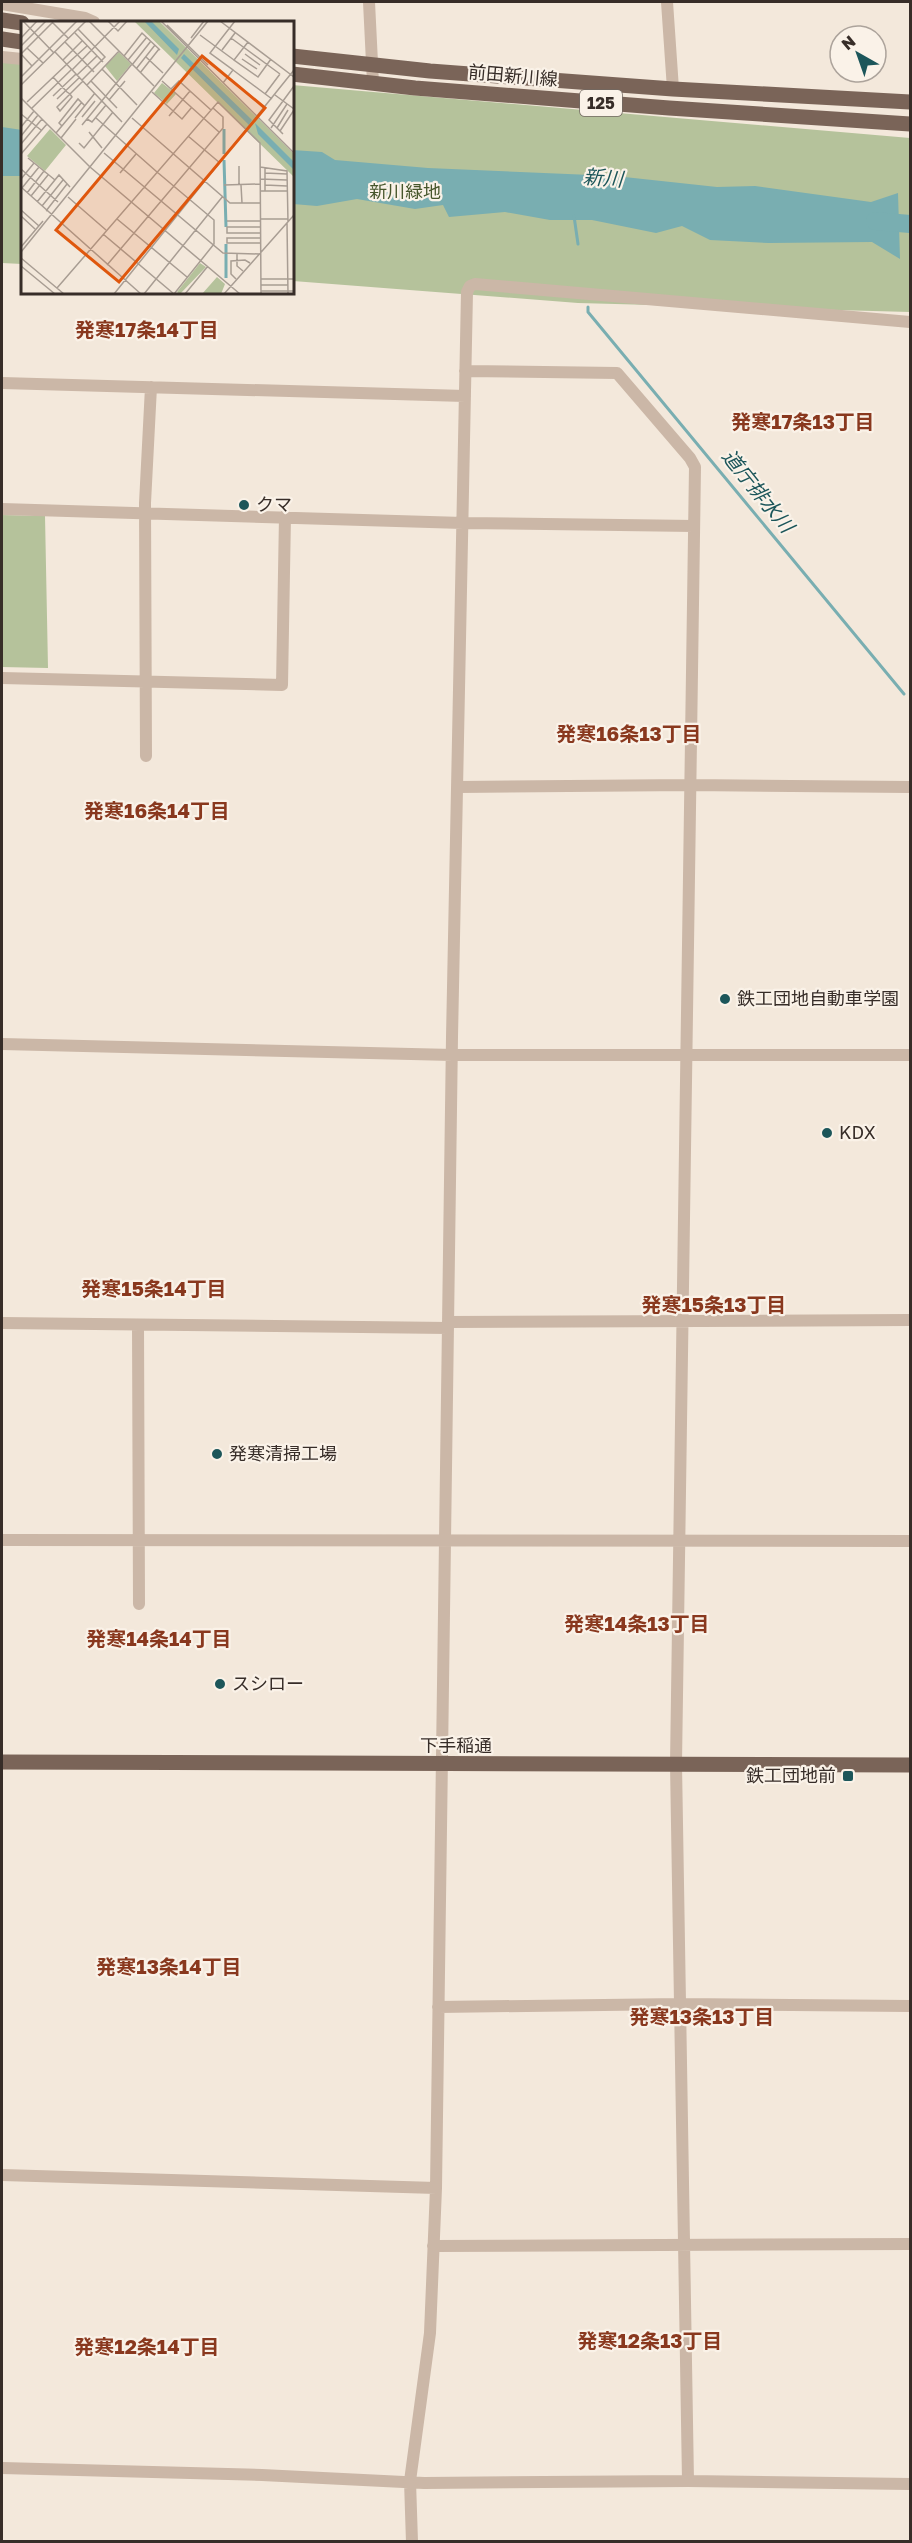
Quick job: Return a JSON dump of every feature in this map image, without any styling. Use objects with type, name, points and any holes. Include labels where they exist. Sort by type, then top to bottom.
[{"type":"main road","points":[[2,20],[21,23]]},
{"type":"main road","points":[[2,39],[21,42]]},
{"type":"main road","name":"前田新川線","points":[[294,56],[373,66],[673,89],[910,102]]},
{"type":"main road","name":"前田新川線","points":[[294,74],[669,108],[910,124]]},
{"type":"main road","name":"下手稲通","points":[[2,1762],[910,1766]]},
{"type":"street","points":[[369,2],[373,83]]},
{"type":"street","points":[[668,2],[673,89]]},
{"type":"street","points":[[2,4],[92,21]]},
{"type":"street","points":[[2,57],[21,59]]},
{"type":"street","points":[[412,2541],[410,2481],[430,2336],[436,2188],[448,1325],[467,292],[470,286],[475,284],[910,322]]},
{"type":"street","points":[[465,371],[617,373],[690,458],[695,468],[676,1764],[688,2481]]},
{"type":"street","points":[[2,383],[465,396]]},
{"type":"street","points":[[146,756],[146,512],[151,387]]},
{"type":"street","points":[[2,509],[463,523],[694,526]]},
{"type":"street","points":[[2,678],[282,685],[285,516]]},
{"type":"street","points":[[459,787],[690,785],[910,787]]},
{"type":"street","points":[[2,1044],[453,1054],[910,1055]]},
{"type":"street","points":[[2,1323],[448,1325],[910,1320]]},
{"type":"street","points":[[138,1324],[140,1604]]},
{"type":"street","points":[[2,1540],[910,1541]]},
{"type":"street","points":[[438,2007],[680,2004],[910,2006]]},
{"type":"street","points":[[2,2175],[436,2188]]},
{"type":"street","points":[[433,2246],[910,2244]]},
{"type":"street","points":[[2,2468],[424,2483],[688,2481],[910,2484]]},
{"type":"green space","points":[[2,60],[21,62],[21,264],[2,263]]},
{"type":"green space","name":"新川緑地","points":[[294,85],[910,138],[910,312],[578,303],[294,281]]},
{"type":"green space","points":[[2,515],[45,516],[48,668],[2,667]]},
{"type":"water","points":[[2,127],[21,130],[21,176],[2,176]]},
{"type":"water","points":[[294,150],[322,152],[335,160],[428,168],[615,176],[717,187],[755,186],[871,202],[898,193],[900,259],[872,242],[769,243],[710,240],[682,226],[656,233],[592,220],[550,220],[505,212],[449,217],[443,205],[415,209],[357,199],[317,206],[294,204]]},
{"type":"waterway","name":"道庁排水川","points":[[574,216],[578,244]]},
{"type":"waterway","name":"新川","points":[[875,221],[910,224]]},
{"type":"waterway","name":"道庁排水川","points":[[588,307],[588,312],[904,694]]},
{"type":"place","name":"クマ","points":[[244,505]]},
{"type":"place","name":"鉄工団地自動車学園","points":[[725,999]]},
{"type":"place","name":"KDX","points":[[827,1133]]},
{"type":"place","name":"発寒清掃工場","points":[[217,1454]]},
{"type":"place","name":"スシロー","points":[[220,1684]]},
{"type":"place","name":"鉄工団地前","points":[[848,1776]]},
{"type":"district","name":"発寒17条14丁目","points":[[147,330]]},
{"type":"district","name":"発寒17条13丁目","points":[[803,422]]},
{"type":"district","name":"発寒16条13丁目","points":[[629,734]]},
{"type":"district","name":"発寒16条14丁目","points":[[157,811]]},
{"type":"district","name":"発寒15条14丁目","points":[[154,1289]]},
{"type":"district","name":"発寒15条13丁目","points":[[714,1305]]},
{"type":"district","name":"発寒14条13丁目","points":[[637,1624]]},
{"type":"district","name":"発寒14条14丁目","points":[[159,1639]]},
{"type":"district","name":"発寒13条14丁目","points":[[169,1967]]},
{"type":"district","name":"発寒13条13丁目","points":[[702,2017]]},
{"type":"district","name":"発寒12条13丁目","points":[[650,2341]]},
{"type":"district","name":"発寒12条14丁目","points":[[147,2347]]}]
